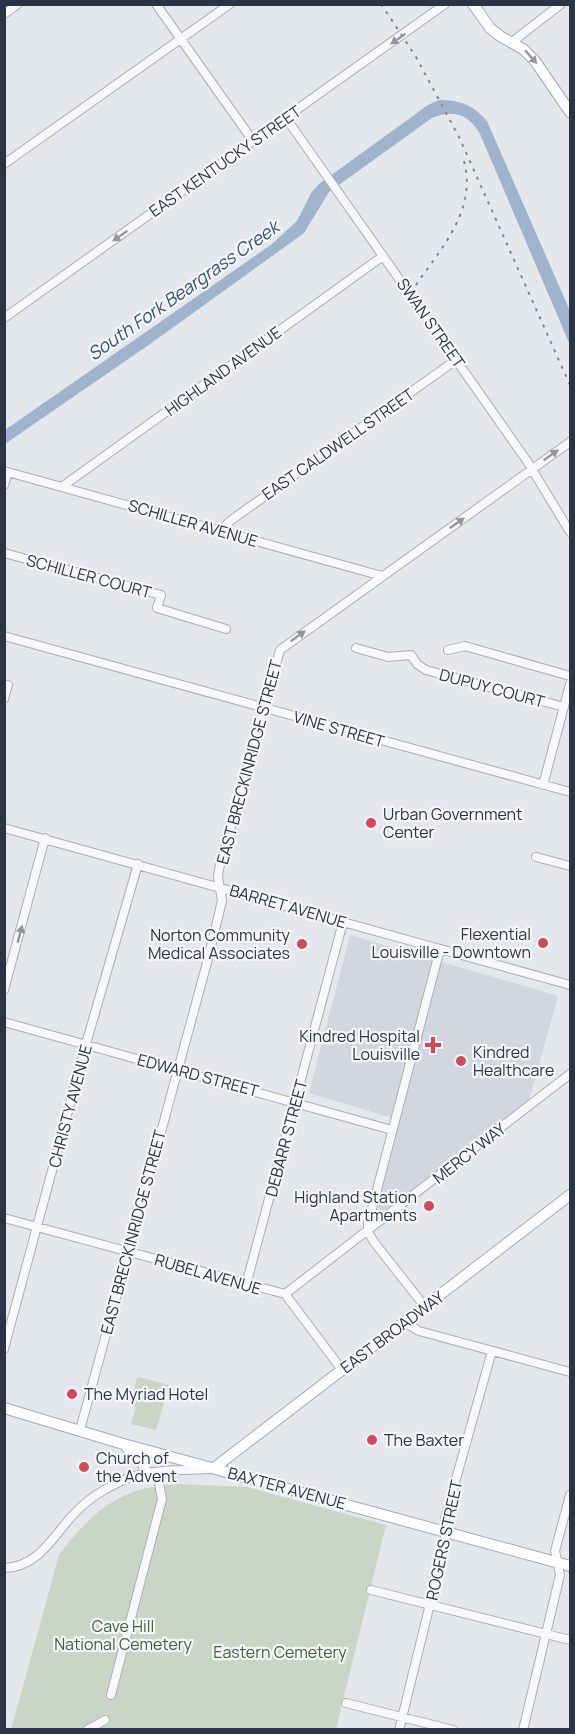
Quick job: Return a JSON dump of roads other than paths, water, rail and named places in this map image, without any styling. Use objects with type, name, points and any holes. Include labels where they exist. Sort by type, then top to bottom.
[{"type":"main road","points":[[473,4],[490,28],[523,49],[535,61],[570,112]]},
{"type":"main road","name":"EAST BROADWAY","points":[[214,1468],[570,1195]]},
{"type":"main road","name":"BAXTER AVENUE","points":[[4,1408],[120,1443],[570,1566]]},
{"type":"main road","points":[[120,1443],[137,1454],[152,1473]]},
{"type":"street","points":[[4,14],[18,4]]},
{"type":"street","points":[[156,4],[253,141]]},
{"type":"street","points":[[4,164],[230,4]]},
{"type":"street","name":"EAST KENTUCKY STREET","points":[[4,318],[445,4]]},
{"type":"street","points":[[512,42],[561,4]]},
{"type":"street","name":"SWAN STREET","points":[[286,118],[532,469],[570,532]]},
{"type":"street","name":"HIGHLAND AVENUE","points":[[63,486],[383,256]]},
{"type":"street","name":"EAST CALDWELL STREET","points":[[221,531],[230,521],[456,360]]},
{"type":"street","name":"EAST BRECKINRIDGE STREET","points":[[80,1430],[222,901],[219,869],[280,650],[570,442]]},
{"type":"street","points":[[4,485],[6,471]]},
{"type":"street","name":"SCHILLER AVENUE","points":[[6,471],[381,576]]},
{"type":"street","name":"SCHILLER COURT","points":[[4,553],[161,595],[158,608],[226,629]]},
{"type":"street","name":"VINE STREET","points":[[4,636],[570,792]]},
{"type":"street","points":[[448,650],[465,646],[570,676]]},
{"type":"street","name":"DUPUY COURT","points":[[356,648],[388,657],[411,655],[417,664],[426,670],[564,707]]},
{"type":"street","points":[[543,785],[570,684]]},
{"type":"street","points":[[4,699],[8,685]]},
{"type":"street","name":"BARRET AVENUE","points":[[4,828],[220,886],[570,985]]},
{"type":"street","points":[[4,990],[45,838]]},
{"type":"street","points":[[536,857],[570,866]]},
{"type":"street","name":"CHRISTY AVENUE","points":[[4,1349],[138,864]]},
{"type":"street","name":"DEBARR STREET","points":[[246,1284],[343,922]]},
{"type":"street","points":[[425,1307],[368,1232],[369,1212],[440,949]]},
{"type":"street","name":"EDWARD STREET","points":[[4,1022],[392,1130]]},
{"type":"street","name":"MERCY WAY","points":[[285,1294],[570,1074]]},
{"type":"street","name":"RUBEL AVENUE","points":[[4,1218],[285,1294],[342,1370]]},
{"type":"street","points":[[404,1322],[419,1331],[570,1372]]},
{"type":"street","name":"ROGERS STREET","points":[[399,1730],[445,1543],[445,1518],[492,1350]]},
{"type":"street","points":[[4,1568],[19,1566],[38,1556],[83,1505],[104,1490],[133,1476],[214,1468]]},
{"type":"street","points":[[111,1695],[162,1498],[152,1473]]},
{"type":"street","points":[[522,1730],[560,1575],[555,1551],[570,1495]]},
{"type":"street","points":[[371,1590],[570,1640]]},
{"type":"street","points":[[346,1703],[453,1730]]},
{"type":"street","points":[[87,1730],[105,1720]]},
{"type":"water","name":"South Fork Beargrass Creek","points":[[439,100],[466,104],[487,121],[570,311],[570,345],[480,134],[471,122],[460,115],[440,115],[432,118],[329,192],[304,233],[150,344],[5,444],[5,430],[272,244],[297,221],[311,193],[319,184],[428,105]]},
{"type":"railway","points":[[381,4],[416,57],[459,137],[570,385]]},
{"type":"railway","points":[[416,285],[446,242],[461,212],[466,196],[467,179],[464,161]]},
{"type":"place","name":"Urban Government Center","points":[[371,823]]},
{"type":"place","name":"Flexential Louisville - Downtown","points":[[543,943]]},
{"type":"place","name":"Norton Community Medical Associates","points":[[302,944]]},
{"type":"place","name":"Kindred Hospital Louisville","points":[[433,1045]]},
{"type":"place","name":"Kindred Healthcare","points":[[461,1061]]},
{"type":"place","name":"Highland Station Apartments","points":[[429,1206]]},
{"type":"place","name":"The Myriad Hotel","points":[[72,1394]]},
{"type":"place","name":"The Baxter","points":[[372,1440]]},
{"type":"place","name":"Church of the Advent","points":[[84,1467]]},
{"type":"park label","name":"Cave Hill National Cemetery","points":[[123,1635]]},
{"type":"park label","name":"Eastern Cemetery","points":[[280,1652]]}]
